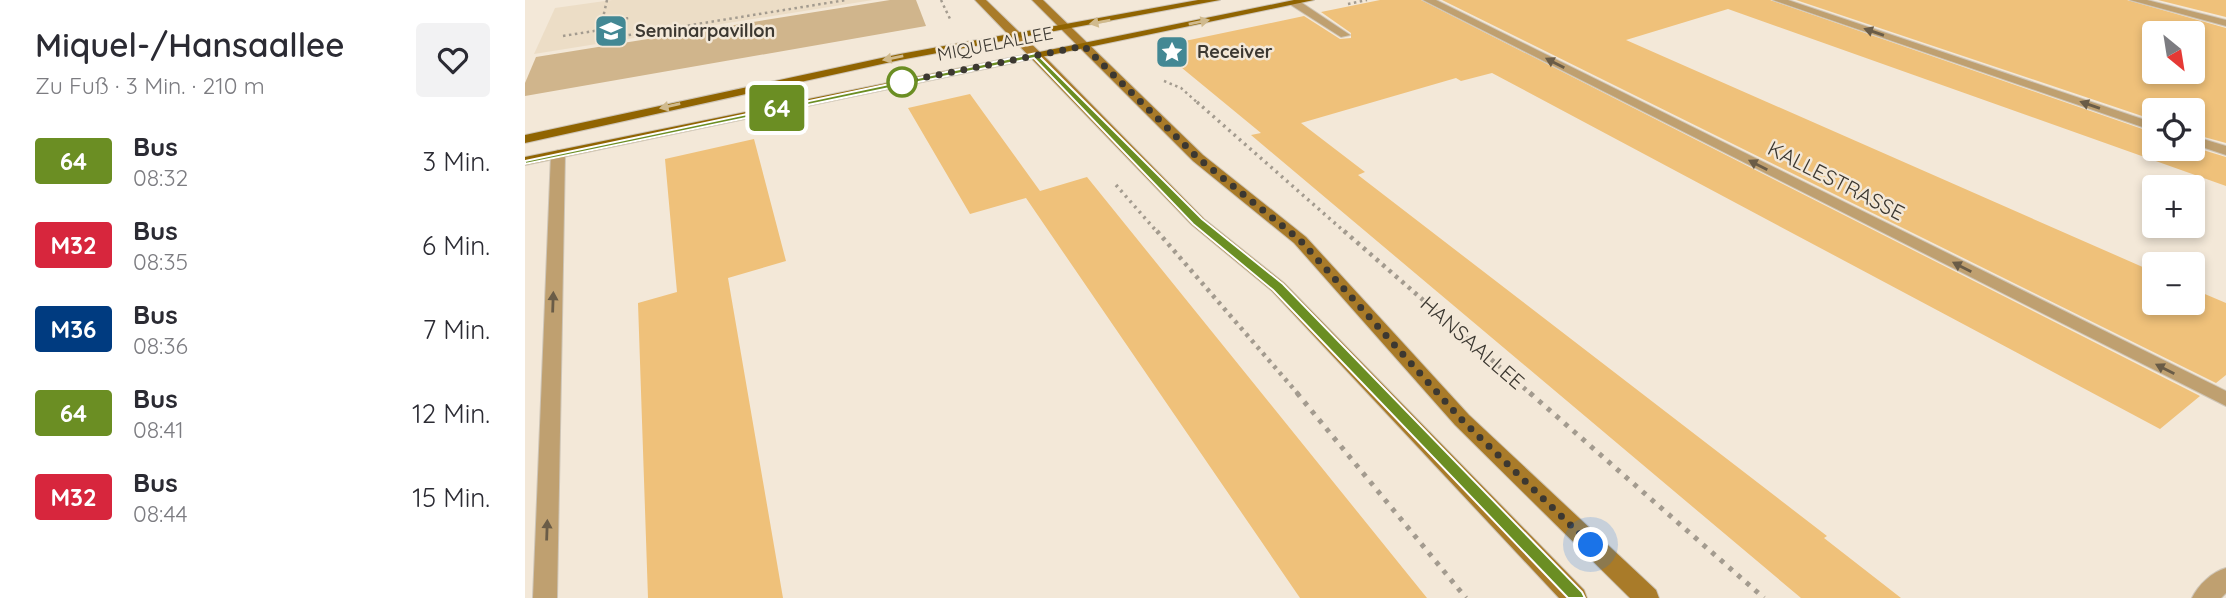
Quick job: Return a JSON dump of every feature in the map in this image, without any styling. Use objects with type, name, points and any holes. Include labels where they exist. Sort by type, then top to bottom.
[{"type":"main road","points":[[980,0],[1198,222],[1278,287],[1575,598]]},
{"type":"main road","points":[[1037,0],[1198,158],[1300,240],[1462,420],[1647,598]]},
{"type":"main road","name":"MIQUELALLEE","points":[[525,139],[792,78],[1215,0]]},
{"type":"main road","name":"MIQUELALLEE","points":[[525,161],[1309,0]]},
{"type":"street","name":"KALLESTRASSE","points":[[1428,0],[2226,400]]},
{"type":"street","points":[[1778,0],[2142,123]]},
{"type":"street","points":[[2135,0],[2226,23]]},
{"type":"street","points":[[1295,3],[1345,35]]},
{"type":"street","points":[[2205,144],[2226,151]]},
{"type":"street","points":[[545,598],[558,154]]},
{"type":"street","points":[[2204,598],[2226,578]]},
{"type":"path","points":[[607,0],[597,40],[846,0]]},
{"type":"path","points":[[730,12],[730,19]]},
{"type":"path","points":[[602,22],[629,18]]},
{"type":"path","points":[[563,36],[600,30]]},
{"type":"path","name":"HANSAALLEE","points":[[1181,88],[1764,598]]},
{"type":"path","points":[[1115,184],[1259,347],[1466,598]]},
{"type":"shaded area","name":"Seminarpavillon","points":[[612,0],[873,0],[534,54],[555,8]]},
{"type":"shaded area","points":[[890,0],[916,0],[926,26],[525,96],[525,83],[536,57]]},
{"type":"building","points":[[1380,0],[1421,0],[2200,396],[2160,429],[1492,73],[1461,81],[1456,78],[1301,123],[1365,172],[1358,175],[1827,536],[1824,538],[1901,598],[1801,598],[1251,135],[1261,133],[1165,54],[1188,49],[1180,42],[1304,16],[1340,39],[1351,38],[1351,33],[1321,12]]},
{"type":"building","points":[[1442,0],[1770,0],[2142,129],[2142,156],[1728,9],[1626,40],[2142,267],[2142,315],[2205,315],[2205,294],[2226,303],[2226,375],[2216,383]]},
{"type":"building","points":[[1796,0],[2127,0],[2201,21],[2142,21],[2142,84],[2205,84],[2205,22],[2226,28],[2226,143],[2205,137],[2205,98],[2142,98],[2142,116]]},
{"type":"building","points":[[2158,0],[2226,0],[2226,17]]},
{"type":"building","points":[[970,94],[1040,191],[1087,177],[1427,598],[1300,598],[1026,198],[970,214],[908,108]]},
{"type":"building","points":[[754,139],[786,261],[728,278],[783,598],[648,598],[638,303],[677,292],[665,159]]},
{"type":"building","points":[[2205,151],[2226,157],[2226,186],[2205,179],[2205,175],[2195,175],[2156,161],[2205,161]]},
{"type":"bus line","name":"64","points":[[525,161],[1036,55],[1198,222],[1278,287],[1575,598]]},
{"type":"place","name":"Seminarpavillon","points":[[611,31]]},
{"type":"place","name":"Receiver","points":[[1172,52]]},
{"type":"route","points":[[902,82],[1084,46],[1198,158],[1300,240],[1462,420],[1591,545]]}]
